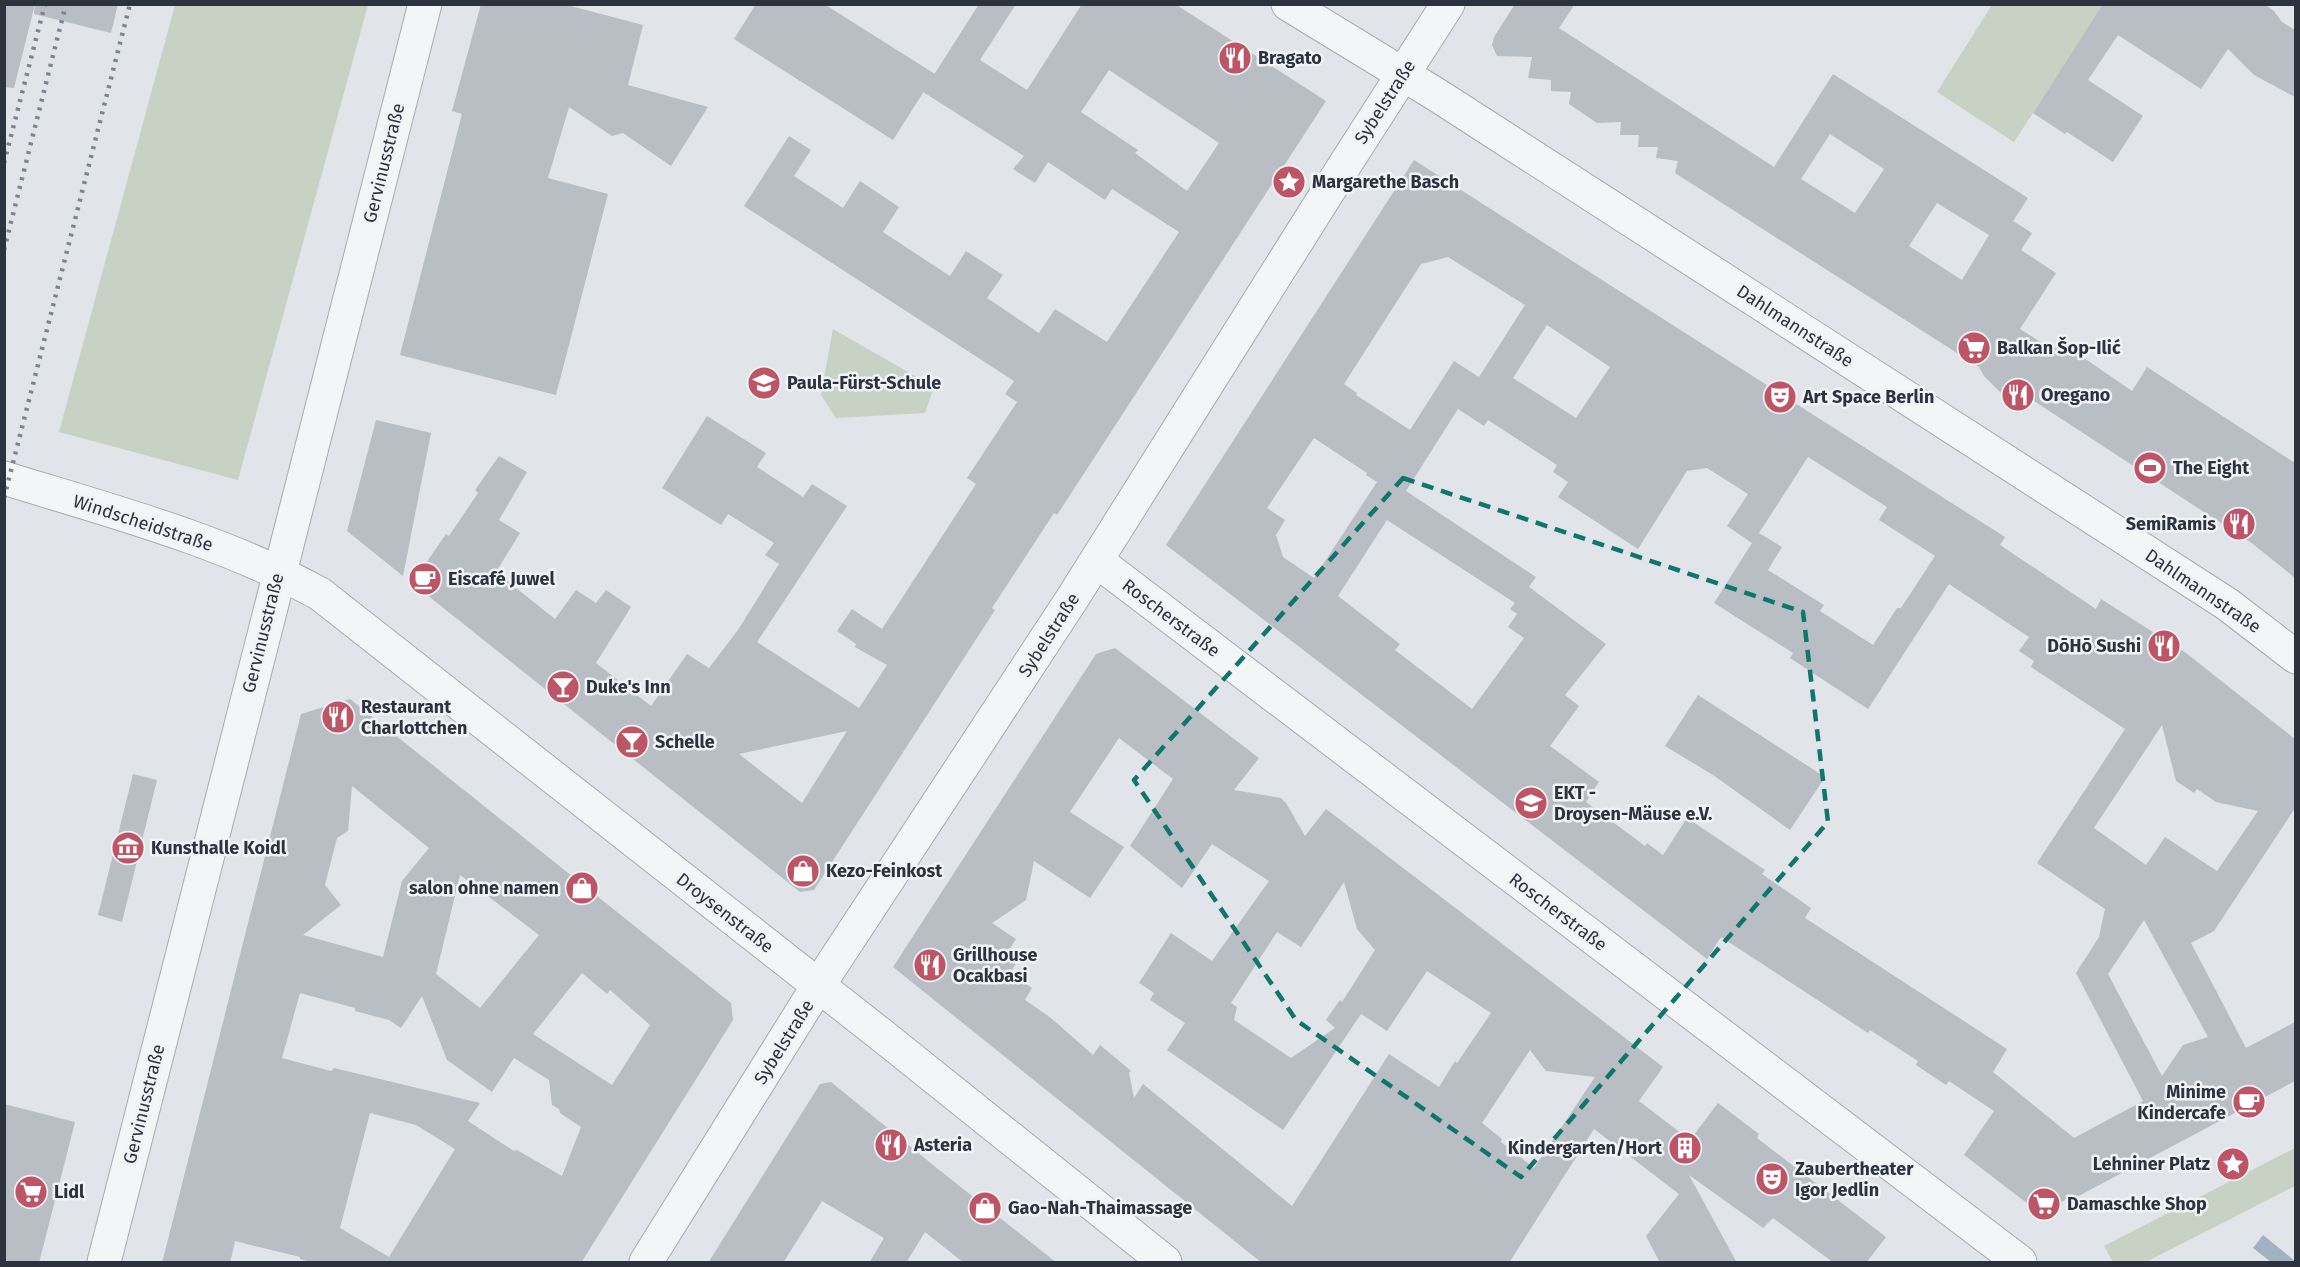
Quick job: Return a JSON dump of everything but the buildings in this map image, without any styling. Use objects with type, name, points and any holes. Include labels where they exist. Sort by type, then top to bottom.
[{"type":"street","name":"Gervinusstraße","points":[[104,1263],[425,4]]},
{"type":"street","name":"Dahlmannstraße","points":[[1288,4],[1403,75],[2227,604],[2295,657]]},
{"type":"street","name":"Sybelstraße","points":[[646,1263],[818,986],[1097,561],[1448,4]]},
{"type":"street","name":"Windscheidstraße","points":[[4,478],[212,545],[279,572]]},
{"type":"street","name":"Roscherstraße","points":[[1097,561],[2020,1263]]},
{"type":"street","name":"Droysenstraße","points":[[279,572],[320,594],[884,1037],[1165,1263]]},
{"type":"highlighted area","points":[[1403,478],[1803,612],[1828,822],[1521,1177],[1296,1020],[1134,780]]},
{"type":"shaded area","points":[[175,5],[368,5],[238,480],[59,432]]},
{"type":"shaded area","points":[[1992,5],[2103,5],[2014,142],[1937,92]]},
{"type":"shaded area","points":[[833,329],[934,387],[925,413],[836,418],[821,395]]},
{"type":"shaded area","points":[[2295,1148],[2295,1186],[2146,1262],[2113,1262],[2104,1246]]},
{"type":"water","points":[[2263,1235],[2295,1262],[2271,1262],[2253,1248]]},
{"type":"railway","points":[[4,163],[45,4]]},
{"type":"railway","points":[[4,250],[66,4]]},
{"type":"railway","points":[[4,498],[130,4]]},
{"type":"place","name":"Bragato","points":[[1235,58]]},
{"type":"place","name":"Margarethe Basch","points":[[1289,182]]},
{"type":"place","name":"Balkan Šop-Ilić","points":[[1974,348]]},
{"type":"place","name":"Paula-Fürst-Schule","points":[[764,383]]},
{"type":"place","name":"Oregano","points":[[2018,395]]},
{"type":"place","name":"Art Space Berlin","points":[[1780,397]]},
{"type":"place","name":"The Eight","points":[[2150,468]]},
{"type":"place","name":"SemiRamis","points":[[2239,524]]},
{"type":"place","name":"Eiscafé Juwel","points":[[425,579]]},
{"type":"place","name":"DōHō Sushi","points":[[2164,646]]},
{"type":"place","name":"Duke's Inn","points":[[563,687]]},
{"type":"place","name":"Restaurant Charlottchen","points":[[338,717]]},
{"type":"place","name":"Schelle","points":[[632,742]]},
{"type":"place","name":"EKT - Droysen-Mäuse e.V.","points":[[1531,803]]},
{"type":"place","name":"Kunsthalle Koidl","points":[[128,848]]},
{"type":"place","name":"Kezo-Feinkost","points":[[803,871]]},
{"type":"place","name":"salon ohne namen","points":[[582,888]]},
{"type":"place","name":"Grillhouse Ocakbasi","points":[[930,965]]},
{"type":"place","name":"Minime Kindercafe","points":[[2249,1102]]},
{"type":"place","name":"Asteria","points":[[891,1145]]},
{"type":"place","name":"Kindergarten/Hort","points":[[1685,1148]]},
{"type":"place","name":"Lehniner Platz","points":[[2233,1164]]},
{"type":"place","name":"Zaubertheater Igor Jedlin","points":[[1772,1179]]},
{"type":"place","name":"Lidl","points":[[31,1192]]},
{"type":"place","name":"Damaschke Shop","points":[[2044,1204]]},
{"type":"place","name":"Gao-Nah-Thaimassage","points":[[985,1208]]}]
